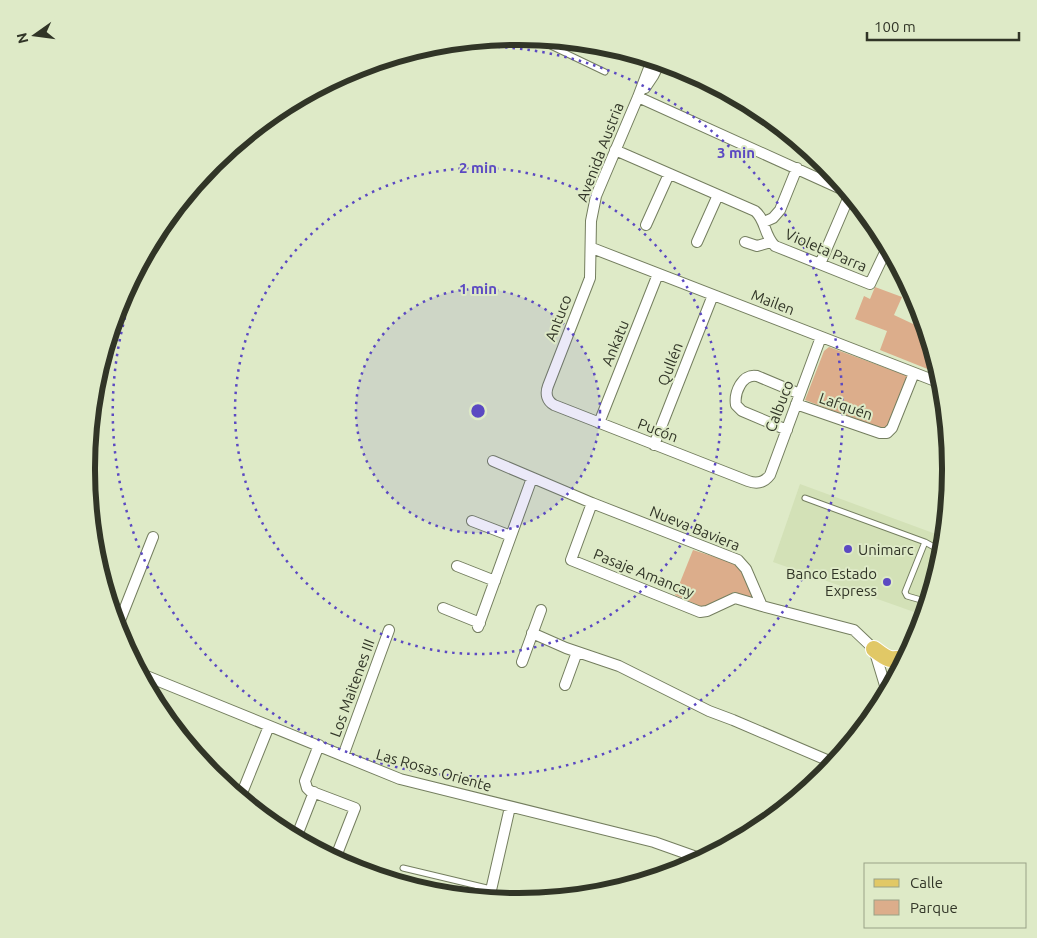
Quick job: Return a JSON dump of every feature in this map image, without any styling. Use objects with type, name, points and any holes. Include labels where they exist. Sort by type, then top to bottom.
[{"type":"main road","points":[[874,648],[888,659],[898,660]]},
{"type":"street","name":"Avenida Austria","points":[[592,248],[591,222],[594,202],[650,66]]},
{"type":"street","name":"Avenida Austria","points":[[638,97],[657,69]]},
{"type":"street","points":[[638,97],[834,186]]},
{"type":"street","points":[[615,150],[754,211],[764,222],[777,214],[797,168]]},
{"type":"street","points":[[646,225],[669,174]]},
{"type":"street","points":[[697,242],[718,195]]},
{"type":"street","points":[[820,264],[846,200]]},
{"type":"street","name":"Violeta Parra","points":[[764,222],[771,242],[780,249],[870,284],[884,254]]},
{"type":"street","name":"Violeta Parra","points":[[745,242],[757,246],[771,242]]},
{"type":"street","name":"Mailen","points":[[592,248],[933,380]]},
{"type":"street","name":"Antuco","points":[[547,398],[546,390],[590,278],[592,248]]},
{"type":"street","name":"Ankatu","points":[[599,423],[658,274]]},
{"type":"street","name":"Qullén","points":[[654,445],[713,295]]},
{"type":"street","name":"Calbuco","points":[[761,482],[770,475],[821,337]]},
{"type":"street","name":"Lafquén","points":[[796,404],[880,433],[886,433],[892,428],[914,373]]},
{"type":"street","points":[[787,430],[738,408],[736,399],[742,381],[751,375],[756,376],[800,394]]},
{"type":"street","name":"Pucón","points":[[547,398],[554,405],[654,445],[752,483],[761,482]]},
{"type":"street","name":"Nueva Baviera","points":[[493,461],[592,503],[738,560],[746,569],[762,606]]},
{"type":"street","points":[[443,608],[479,625],[532,478]]},
{"type":"street","name":"Pasaje Amancay","points":[[592,503],[571,560],[700,612],[707,611],[735,598],[762,606]]},
{"type":"street","points":[[472,521],[511,536]]},
{"type":"street","points":[[121,617],[153,537]]},
{"type":"street","points":[[457,566],[495,581]]},
{"type":"street","points":[[762,606],[854,630],[874,648],[884,683]]},
{"type":"street","points":[[522,662],[541,610]]},
{"type":"street","name":"Los Maitenes III","points":[[343,756],[388,630]]},
{"type":"street","points":[[532,633],[577,652],[619,666],[709,711],[826,761]]},
{"type":"street","points":[[565,685],[577,652]]},
{"type":"street","name":"Las Rosas Oriente","points":[[150,679],[319,745],[400,779],[654,842],[692,856]]},
{"type":"street","points":[[243,791],[269,726]]},
{"type":"street","points":[[319,745],[305,781],[306,788],[355,808],[338,852]]},
{"type":"street","points":[[299,831],[314,792]]},
{"type":"street","points":[[490,892],[510,807]]},
{"type":"lane","points":[[552,47],[605,72]]},
{"type":"lane","points":[[805,498],[925,542],[935,547]]},
{"type":"lane","points":[[921,600],[907,596],[905,592],[925,542]]},
{"type":"lane","points":[[403,868],[479,891]]},
{"type":"shaded area","points":[[800,484],[937,534],[928,579],[917,613],[773,562]]},
{"type":"green space","points":[[875,287],[902,297],[894,315],[917,326],[930,370],[880,350],[887,331],[855,319],[864,296],[870,299]]},
{"type":"green space","points":[[829,347],[908,376],[887,427],[881,429],[805,400],[824,351]]},
{"type":"green space","points":[[693,550],[731,562],[741,570],[753,598],[734,592],[709,606],[702,607],[675,595]]},
{"type":"place","name":"Unimarc","points":[[848,549]]},
{"type":"place","name":"Banco Estado Express","points":[[887,582]]}]
